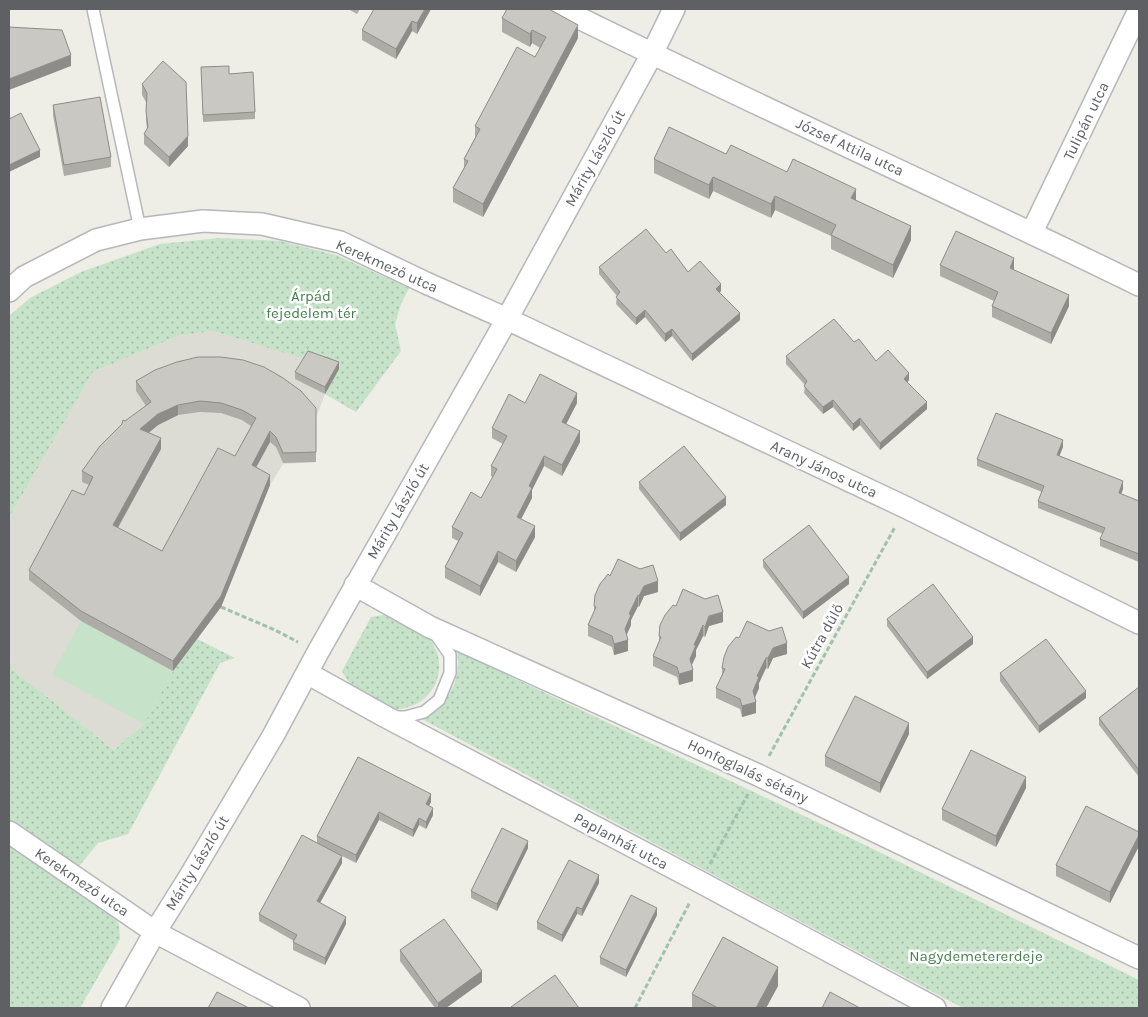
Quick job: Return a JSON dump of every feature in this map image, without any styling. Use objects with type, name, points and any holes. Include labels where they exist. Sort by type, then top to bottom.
[{"type":"street","name":"József Attila utca","points":[[562,9],[652,54],[1032,232],[1139,285]]},
{"type":"street","name":"Márity László út","points":[[112,1008],[155,932],[259,760],[355,586],[507,320],[652,54],[674,9]]},
{"type":"street","name":"Tulipán utca","points":[[1032,232],[1139,10]]},
{"type":"street","name":"Kerekmező utca","points":[[9,291],[24,277],[96,240],[140,229],[203,221],[262,224],[340,242],[507,320]]},
{"type":"street","name":"Arany János utca","points":[[507,320],[905,508],[1139,623]]},
{"type":"street","name":"Honfoglalás sétány","points":[[355,586],[430,627],[758,775],[1139,958]]},
{"type":"street","name":"Paplanhát utca","points":[[307,673],[386,717],[935,1008]]},
{"type":"street","name":"Kerekmező utca","points":[[9,832],[155,932],[299,1008]]},
{"type":"lane","points":[[93,9],[140,229]]},
{"type":"lane","points":[[386,717],[405,717],[424,712],[439,700],[450,673],[450,655],[430,627]]},
{"type":"path","name":"Kútra dűlő","points":[[758,775],[905,508]]},
{"type":"path","points":[[221,607],[275,630],[318,652]]},
{"type":"shaded area","points":[[213,331],[339,369],[325,394],[316,418],[316,462],[283,464],[269,487],[221,607],[173,671],[144,724],[114,750],[12,669],[9,657],[9,518],[93,372],[178,336]]},
{"type":"green space","name":"Árpád fejedelem tér","points":[[219,238],[280,241],[336,255],[409,288],[401,304],[395,324],[401,351],[356,412],[325,394],[338,369],[213,331],[178,336],[93,372],[9,518],[9,316],[30,298],[81,272],[160,244]]},
{"type":"green space","points":[[384,615],[425,635],[438,656],[438,676],[428,695],[421,701],[402,709],[390,708],[358,690],[350,684],[342,671],[371,617]]},
{"type":"green space","points":[[81,621],[173,671],[144,724],[52,674]]},
{"type":"green space","points":[[197,639],[235,658],[220,663],[128,834],[98,843],[76,870],[9,822],[9,657],[12,669],[114,750],[144,724],[173,671]]},
{"type":"green space","name":"Nagydemetererdeje","points":[[457,651],[865,845],[1139,980],[1139,1008],[963,1008],[420,718],[441,704],[451,691],[456,678]]},
{"type":"green space","points":[[9,844],[107,909],[114,915],[119,925],[120,939],[80,1008],[9,1008]]},
{"type":"building","points":[[374,9],[425,9],[417,23],[412,21],[396,49],[362,30]]},
{"type":"building","points":[[507,9],[549,9],[578,25],[483,204],[453,188],[468,161],[464,159],[480,129],[475,126],[517,47],[535,57],[546,37],[532,30],[530,34],[502,18]]},
{"type":"building","points":[[9,27],[62,30],[71,55],[9,79]]},
{"type":"building","points":[[163,61],[186,82],[188,136],[169,157],[144,134],[148,127],[146,111],[147,93],[142,84]]},
{"type":"building","points":[[229,66],[229,74],[253,72],[255,112],[203,115],[201,67]]},
{"type":"building","points":[[100,97],[111,157],[64,165],[53,105]]},
{"type":"building","points":[[21,113],[40,150],[9,165],[9,119]]},
{"type":"building","points":[[669,127],[726,154],[731,145],[787,172],[793,159],[856,189],[851,198],[911,226],[893,265],[831,235],[836,225],[775,196],[771,204],[713,177],[709,185],[654,159]]},
{"type":"building","points":[[646,229],[666,253],[671,249],[688,272],[700,261],[721,284],[716,289],[740,313],[692,354],[672,329],[665,334],[645,310],[636,318],[616,297],[620,292],[599,267]]},
{"type":"building","points":[[956,231],[1014,258],[1010,268],[1069,295],[1051,333],[992,306],[998,292],[940,265]]},
{"type":"building","points":[[834,319],[854,342],[859,339],[876,361],[888,350],[909,373],[904,379],[927,402],[880,443],[860,418],[853,424],[833,400],[823,407],[804,386],[807,381],[786,356]]},
{"type":"building","points":[[308,351],[339,362],[325,387],[295,372]]},
{"type":"building","points":[[198,357],[221,357],[243,360],[264,367],[283,378],[301,391],[316,408],[316,452],[283,453],[276,437],[270,431],[252,465],[270,475],[221,596],[173,661],[81,611],[29,570],[72,490],[84,495],[93,477],[82,471],[100,446],[122,424],[123,420],[125,421],[151,402],[136,381],[155,370]],"holes":[[[200,401],[221,403],[242,410],[256,418],[235,456],[218,448],[162,551],[113,525],[161,438],[140,429],[158,414],[178,405]]]},
{"type":"building","points":[[540,374],[577,393],[562,422],[580,431],[562,465],[544,456],[529,486],[532,488],[517,517],[535,526],[516,561],[498,551],[480,586],[445,567],[463,533],[452,527],[471,492],[481,498],[497,469],[491,466],[507,436],[492,428],[509,394],[525,403]]},
{"type":"building","points":[[996,413],[1063,440],[1057,455],[1123,481],[1119,493],[1139,501],[1139,554],[1100,539],[1105,528],[1038,501],[1044,486],[977,459]]},
{"type":"building","points":[[684,446],[726,497],[680,533],[639,482]]},
{"type":"building","points":[[809,525],[849,577],[803,612],[763,560]]},
{"type":"building","points":[[618,559],[640,569],[653,565],[658,581],[644,586],[638,595],[629,614],[631,615],[625,629],[628,640],[614,644],[612,636],[588,625],[596,607],[594,606],[595,595],[600,584],[608,574],[610,576]]},
{"type":"building","points":[[933,584],[973,637],[927,672],[887,619]]},
{"type":"building","points":[[683,589],[705,599],[718,595],[723,612],[709,616],[705,627],[703,625],[690,659],[693,670],[679,674],[677,667],[653,656],[661,637],[659,636],[660,625],[673,605],[676,606]]},
{"type":"building","points":[[747,621],[769,631],[782,627],[787,643],[773,648],[768,658],[766,658],[757,676],[759,677],[753,691],[756,702],[742,706],[740,699],[716,688],[725,669],[722,668],[728,647],[736,637],[739,638]]},
{"type":"building","points":[[1046,639],[1086,691],[1039,726],[1000,673]]},
{"type":"building","points":[[1139,687],[1139,770],[1099,718]]},
{"type":"building","points":[[855,696],[909,723],[880,783],[825,756]]},
{"type":"building","points":[[971,750],[1026,777],[996,836],[942,809]]},
{"type":"building","points":[[358,757],[431,794],[426,804],[433,808],[426,822],[419,818],[413,830],[379,812],[356,855],[317,836]]},
{"type":"building","points":[[1086,806],[1139,832],[1110,892],[1056,865]]},
{"type":"building","points":[[502,828],[528,841],[497,904],[471,891]]},
{"type":"building","points":[[302,835],[342,856],[317,901],[346,917],[325,958],[293,942],[297,935],[259,914]]},
{"type":"building","points":[[569,860],[599,875],[582,909],[577,907],[562,935],[537,922]]},
{"type":"building","points":[[631,895],[657,908],[626,970],[600,957]]},
{"type":"building","points":[[444,919],[482,971],[438,1003],[400,950]]},
{"type":"building","points":[[723,937],[778,967],[756,1008],[718,1008],[692,994]]},
{"type":"building","points":[[555,975],[579,1008],[511,1007]]},
{"type":"building","points":[[217,992],[249,1008],[208,1008]]},
{"type":"building","points":[[830,992],[860,1008],[822,1008]]}]
